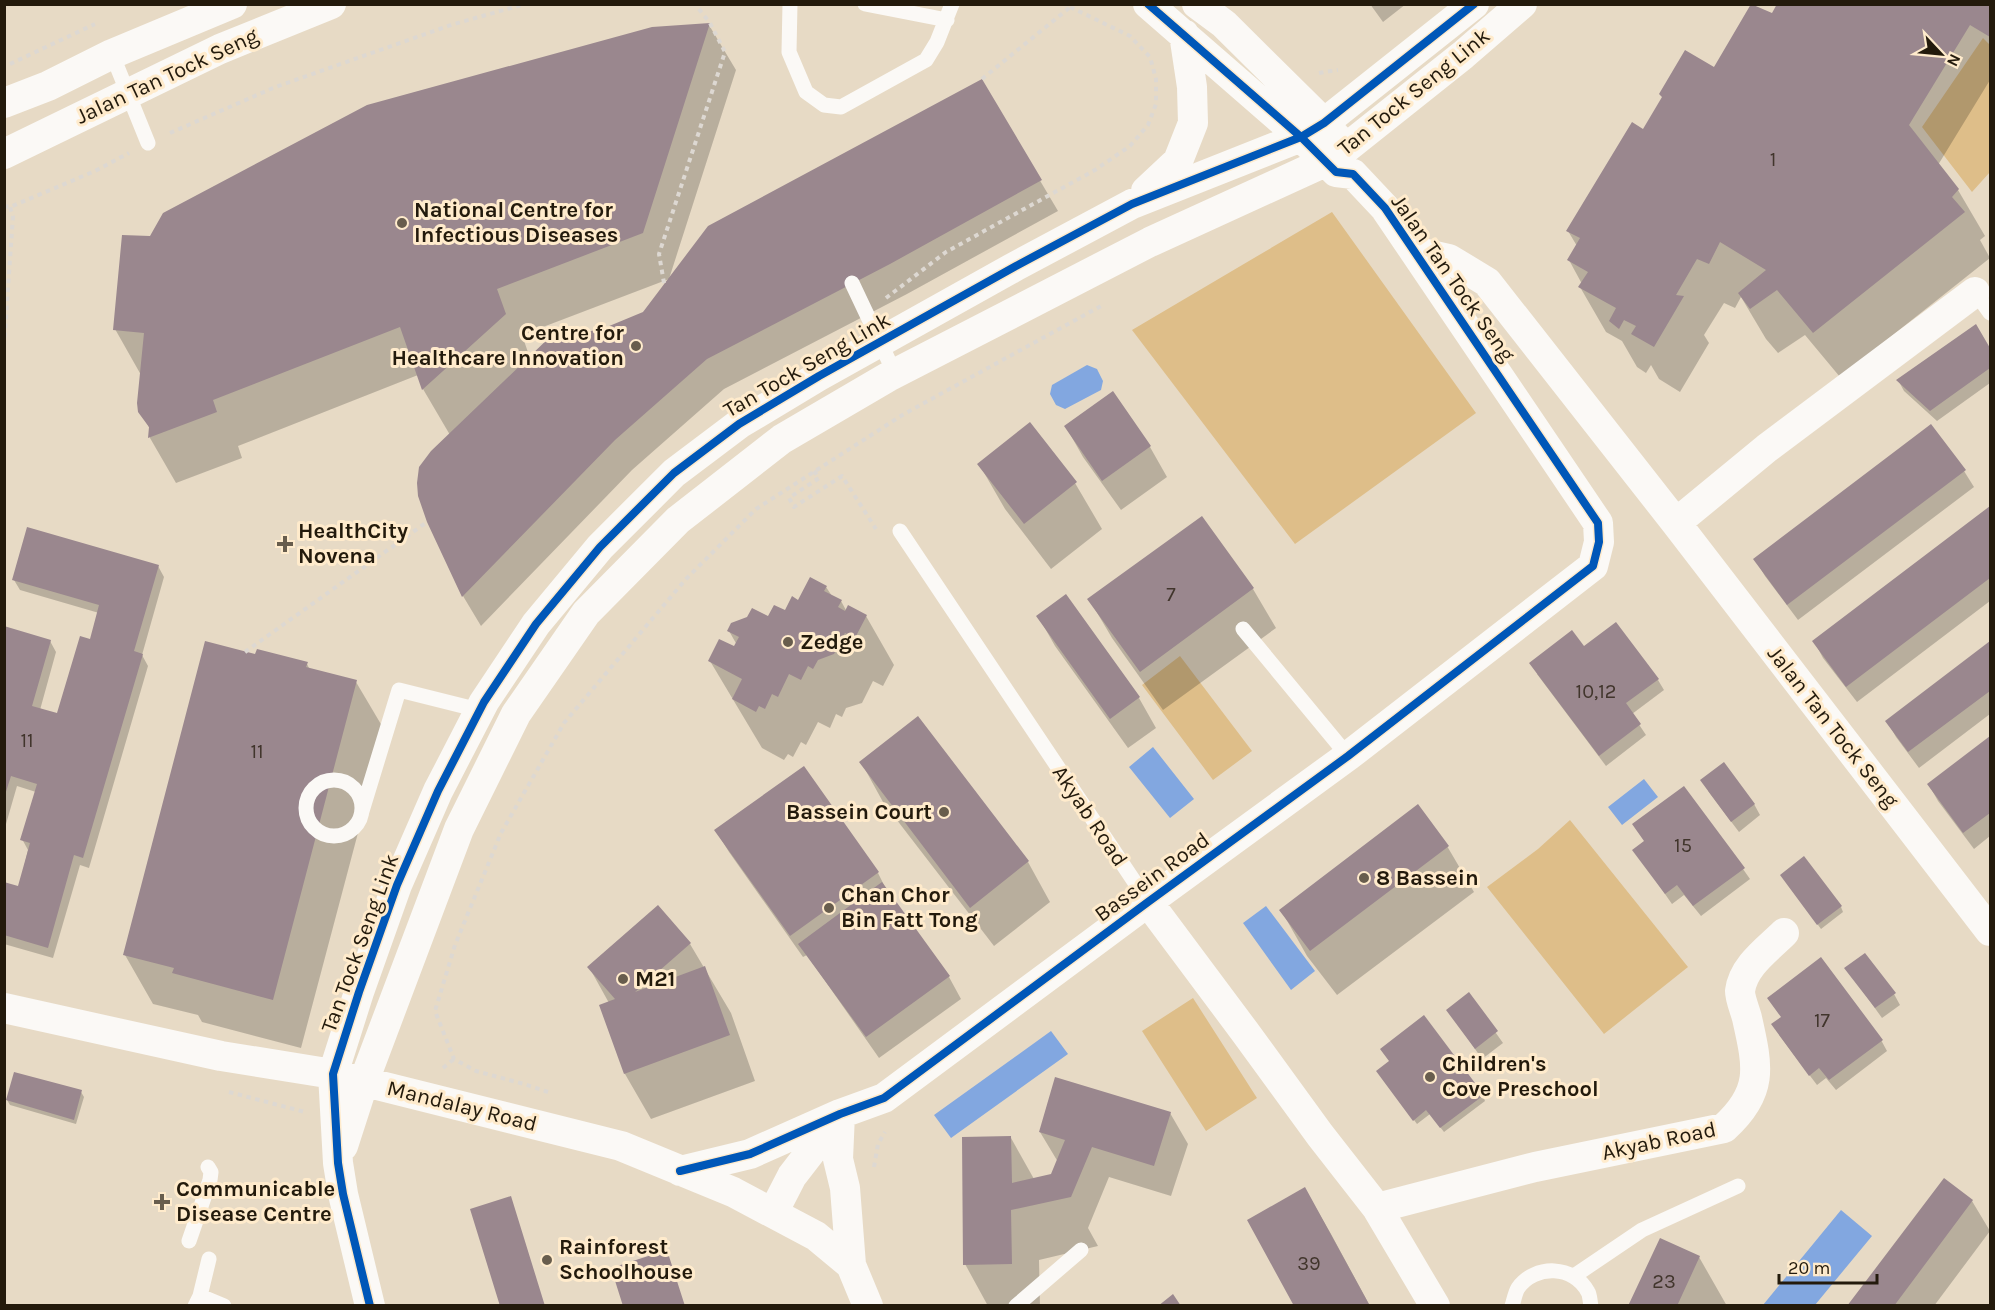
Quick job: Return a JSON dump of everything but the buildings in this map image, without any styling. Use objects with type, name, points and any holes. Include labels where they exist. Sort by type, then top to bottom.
[{"type":"street","name":"Jalan Tan Tock Seng","points":[[4,103],[48,86],[111,54],[232,4]]},
{"type":"street","name":"Jalan Tan Tock Seng","points":[[5,150],[220,49],[331,4]]},
{"type":"street","name":"Jalan Tan Tock Seng","points":[[1148,4],[1184,34],[1313,130]]},
{"type":"street","name":"Jalan Tan Tock Seng","points":[[1197,4],[1224,24],[1313,130],[1385,208],[1598,523],[1599,542]]},
{"type":"street","name":"Tan Tock Seng Link","points":[[333,1074],[397,885],[438,791],[479,710],[536,624],[600,547],[674,473],[739,424],[819,376],[1131,204],[1313,130],[1474,4]]},
{"type":"street","name":"Tan Tock Seng Link","points":[[338,1163],[364,1081],[459,829],[516,714],[586,613],[678,519],[782,439],[895,374],[1150,242],[1341,162],[1522,4]]},
{"type":"street","name":"Tan Tock Seng Link","points":[[1131,204],[1178,161],[1193,123],[1192,87],[1184,34]]},
{"type":"street","name":"Jalan Tan Tock Seng","points":[[1414,251],[1449,258],[1487,282],[1990,931]]},
{"type":"street","points":[[1676,523],[1767,448],[1983,303]]},
{"type":"street","name":"Bassein Road","points":[[680,1171],[750,1154],[840,1114],[884,1098],[1348,756],[1593,566],[1599,542]]},
{"type":"street","name":"Akyab Road","points":[[1148,902],[1320,1135],[1377,1208],[1435,1305]]},
{"type":"street","name":"Akyab Road","points":[[1377,1208],[1535,1167],[1724,1128],[1740,1114],[1756,1080],[1755,1054],[1740,992],[1751,964],[1784,933]]},
{"type":"street","name":"Mandalay Road","points":[[4,1008],[221,1056],[333,1074],[621,1146],[712,1182],[816,1236],[851,1265],[868,1305]]},
{"type":"street","points":[[333,1074],[342,1194],[370,1305]]},
{"type":"street","points":[[773,1213],[792,1176],[840,1114]]},
{"type":"street","points":[[840,1114],[838,1159],[845,1188],[851,1265]]},
{"type":"lane","points":[[790,4],[789,52],[806,92],[824,105],[841,107],[926,60],[947,20],[952,4]]},
{"type":"lane","points":[[865,4],[947,20]]},
{"type":"lane","points":[[111,54],[148,143]]},
{"type":"lane","points":[[852,283],[895,374]]},
{"type":"lane","name":"Akyab Road","points":[[900,531],[1148,902]]},
{"type":"lane","points":[[1243,629],[1348,756]]},
{"type":"lane","points":[[362,811],[399,690],[479,710]]},
{"type":"lane","points":[[189,1241],[210,1180],[211,1172],[208,1167]]},
{"type":"lane","points":[[1574,1276],[1642,1230],[1738,1186]]},
{"type":"lane","points":[[1016,1305],[1081,1250]]},
{"type":"lane","points":[[208,1259],[198,1300],[224,1305]]},
{"type":"lane","points":[[1512,1305],[1518,1288],[1534,1273],[1554,1270],[1574,1276],[1588,1292],[1591,1305]]},
{"type":"path","points":[[4,346],[13,216],[7,206],[95,171],[148,143],[273,88],[454,24],[525,4]]},
{"type":"path","points":[[664,283],[659,254],[725,52],[710,23],[696,4]]},
{"type":"path","points":[[866,313],[946,252],[1095,170],[1130,146],[1148,125],[1156,104],[1156,79],[1150,57],[1130,36],[1064,4]]},
{"type":"path","points":[[982,79],[1074,4]]},
{"type":"path","points":[[552,1094],[524,1083],[476,1071],[454,1059],[435,1011],[455,945],[501,833],[564,723],[686,579],[756,508],[904,414],[1111,301]]},
{"type":"path","points":[[814,471],[819,478],[789,498],[794,507],[842,476]]},
{"type":"path","points":[[245,652],[427,522]]},
{"type":"path","points":[[872,1177],[878,1144],[887,1127]]},
{"type":"shaded area","points":[[1983,38],[1990,45],[1990,172],[1972,192],[1922,127]]},
{"type":"shaded area","points":[[1332,212],[1476,413],[1295,544],[1132,330]]},
{"type":"shaded area","points":[[1180,656],[1252,751],[1213,780],[1142,685]]},
{"type":"shaded area","points":[[1570,820],[1688,967],[1604,1034],[1487,887],[1538,849]]},
{"type":"shaded area","points":[[1193,998],[1257,1098],[1206,1131],[1142,1031]]},
{"type":"water","points":[[1087,365],[1097,369],[1103,381],[1101,390],[1065,409],[1056,405],[1050,394],[1052,385]]},
{"type":"water","points":[[1153,747],[1194,799],[1170,818],[1129,767]]},
{"type":"water","points":[[1644,779],[1658,797],[1622,825],[1608,807]]},
{"type":"water","points":[[1266,906],[1315,971],[1291,990],[1243,923]]},
{"type":"water","points":[[1051,1031],[1068,1054],[951,1138],[934,1115]]},
{"type":"water","points":[[1841,1210],[1872,1236],[1815,1305],[1763,1305]]},
{"type":"cycle path","points":[[680,1171],[750,1154],[840,1114],[884,1098],[1348,756],[1593,566],[1599,542],[1598,523],[1385,208],[1353,174],[1336,172],[1301,137],[1148,4]]},
{"type":"cycle path","points":[[370,1306],[343,1194],[338,1163],[333,1074],[397,885],[438,791],[484,702],[536,624],[600,547],[674,473],[739,424],[819,376],[1132,204],[1301,137],[1324,123],[1474,4]]},
{"type":"place","name":"National Centre for Infectious Diseases","points":[[402,223]]},
{"type":"place","name":"Centre for Healthcare Innovation","points":[[636,346]]},
{"type":"place","name":"HealthCity Novena","points":[[285,544]]},
{"type":"place","name":"Zedge","points":[[788,642]]},
{"type":"place","name":"Bassein Court","points":[[944,812]]},
{"type":"place","name":"8 Bassein","points":[[1364,878]]},
{"type":"place","name":"Chan Chor Bin Fatt Tong","points":[[829,908]]},
{"type":"place","name":"M21","points":[[623,979]]},
{"type":"place","name":"Children's Cove Preschool","points":[[1430,1077]]},
{"type":"place","name":"Communicable Disease Centre","points":[[162,1202]]},
{"type":"place","name":"Rainforest Schoolhouse","points":[[547,1260]]}]
